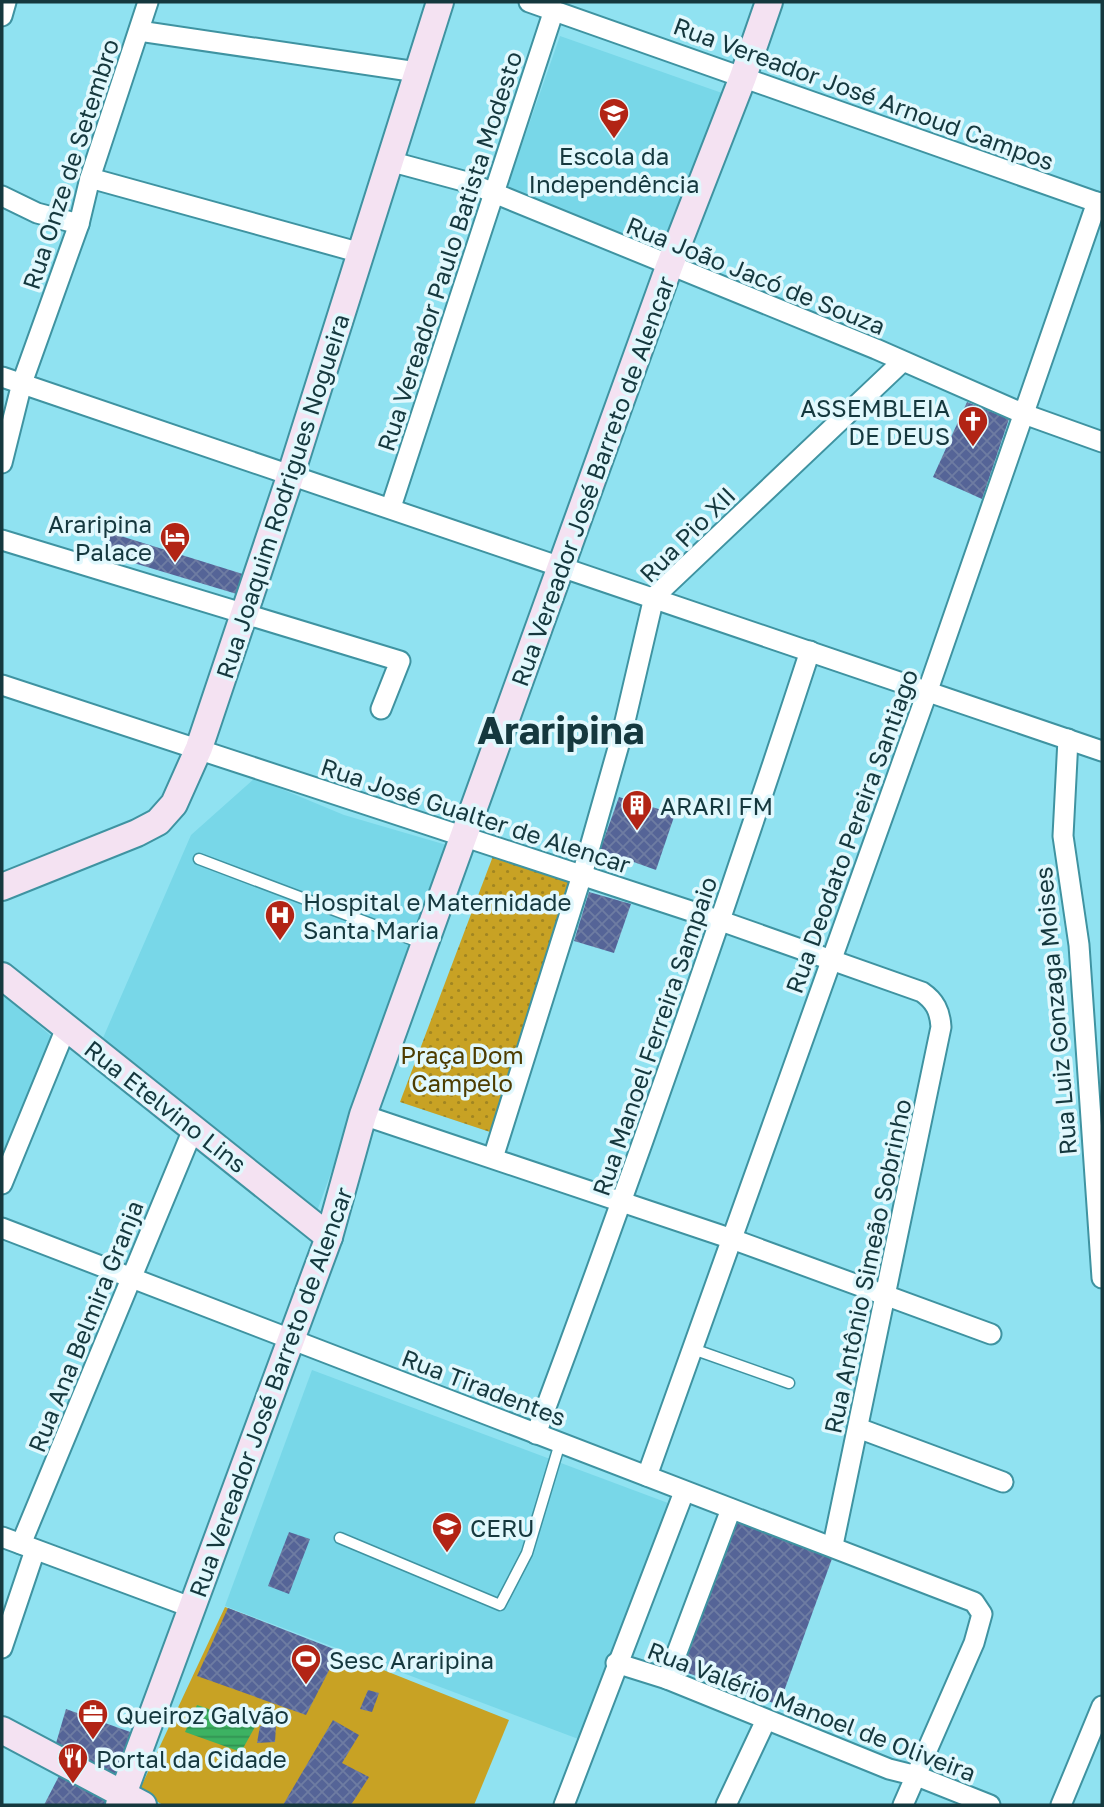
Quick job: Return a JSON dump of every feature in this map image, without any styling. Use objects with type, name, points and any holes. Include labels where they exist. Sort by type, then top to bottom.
[{"type":"main road","name":"Rua Joaquim Rodrigues Nogueira","points":[[2,887],[158,822],[174,804],[199,748],[291,474],[440,2]]},
{"type":"main road","name":"Rua Vereador José Barreto de Alencar","points":[[128,1802],[193,1608],[330,1237],[363,1115],[669,267],[769,2]]},
{"type":"main road","name":"Rua Etelvino Lins","points":[[2,976],[330,1237]]},
{"type":"main road","points":[[2,1730],[128,1802]]},
{"type":"street","points":[[2,16],[6,2]]},
{"type":"street","name":"Rua Onze de Setembro","points":[[2,463],[22,383],[79,223],[90,178],[148,2]]},
{"type":"street","name":"Rua Vereador José Arnoud Campos","points":[[529,2],[1100,203]]},
{"type":"street","name":"Rua Vereador Paulo Batista Modesto","points":[[391,507],[554,10]]},
{"type":"street","points":[[139,31],[417,72]]},
{"type":"street","name":"Rua João Jacó de Souza","points":[[389,161],[467,182],[669,267],[876,349],[1024,414],[1102,442]]},
{"type":"street","points":[[90,178],[361,253]]},
{"type":"street","points":[[2,196],[37,214],[79,223]]},
{"type":"street","name":"Rua Deodato Pereira Santiago","points":[[647,1476],[1100,203]]},
{"type":"street","name":"Rua Pio XII","points":[[493,1158],[582,875],[622,734],[654,597],[902,362]]},
{"type":"street","points":[[2,377],[562,565],[1102,751]]},
{"type":"street","points":[[2,540],[400,661],[381,709]]},
{"type":"street","name":"Rua Manoel Ferreira Sampaio","points":[[536,1434],[623,1202],[721,921],[810,651]]},
{"type":"street","name":"Rua José Gualter de Alencar","points":[[2,685],[721,921],[922,992],[932,998]]},
{"type":"street","name":"Rua Luiz Gonzaga Moises","points":[[1068,739],[1063,835],[1079,945],[1102,1278]]},
{"type":"street","name":"Rua Antônio Simeão Sobrinho","points":[[833,1545],[942,1027],[940,1013],[932,998]]},
{"type":"street","points":[[2,1184],[66,1028]]},
{"type":"street","points":[[363,1115],[732,1239],[991,1334]]},
{"type":"street","name":"Rua Ana Belmira Granja","points":[[2,1648],[28,1547],[132,1276],[194,1127]]},
{"type":"street","name":"Rua Tiradentes","points":[[2,1228],[292,1337],[684,1492],[833,1545],[974,1602],[982,1614],[974,1643],[917,1776]]},
{"type":"street","points":[[858,1428],[1003,1482]]},
{"type":"street","points":[[564,1805],[616,1663],[684,1492]]},
{"type":"street","points":[[667,1679],[731,1509]]},
{"type":"street","points":[[2,1537],[193,1608]]},
{"type":"street","name":"Rua Valério Manoel de Oliveira","points":[[616,1663],[667,1679],[889,1769],[917,1776],[990,1805]]},
{"type":"street","points":[[1061,1805],[1102,1706]]},
{"type":"street","points":[[726,1805],[766,1720]]},
{"type":"street","points":[[903,1805],[917,1776]]},
{"type":"lane","points":[[200,859],[425,944]]},
{"type":"lane","points":[[692,1349],[789,1383]]},
{"type":"lane","points":[[340,1538],[500,1605],[527,1553],[560,1443]]},
{"type":"shaded area","name":"Escola da Independência","points":[[560,36],[722,93],[663,253],[507,187]]},
{"type":"shaded area","name":"Hospital e Maternidade Santa Maria","points":[[255,778],[344,815],[450,846],[316,1214],[103,1038],[191,835]]},
{"type":"shaded area","points":[[2,993],[51,1036],[2,1156]]},
{"type":"shaded area","name":"CERU","points":[[312,1370],[668,1503],[581,1740],[225,1606]]},
{"type":"shaded area","points":[[197,1705],[256,1725],[241,1752],[185,1732]]},
{"type":"green space","name":"Praça Dom Campelo","points":[[493,856],[569,881],[490,1132],[400,1102]]},
{"type":"green space","name":"Sesc Araripina","points":[[225,1607],[509,1720],[474,1805],[163,1805],[139,1791]]},
{"type":"building","name":"ASSEMBLEIA DE DEUS","points":[[967,402],[1009,419],[982,499],[933,477]]},
{"type":"building","name":"Araripina Palace","points":[[111,533],[246,575],[240,595],[104,554]]},
{"type":"building","name":"ARARI FM","points":[[619,797],[675,814],[656,870],[600,850]]},
{"type":"building","points":[[589,892],[631,904],[614,953],[574,941]]},
{"type":"building","points":[[731,1520],[833,1556],[779,1705],[682,1671]]},
{"type":"building","points":[[289,1532],[310,1539],[289,1594],[268,1586]]},
{"type":"building","points":[[228,1608],[339,1651],[306,1715],[197,1676]]},
{"type":"building","points":[[368,1690],[379,1693],[372,1712],[360,1709]]},
{"type":"building","name":"Queiroz Galvão","points":[[66,1709],[133,1733],[114,1785],[54,1750]]},
{"type":"building","points":[[333,1720],[359,1735],[342,1763],[369,1777],[351,1805],[283,1805]]},
{"type":"building","points":[[260,1726],[276,1726],[275,1742],[257,1743]]},
{"type":"building","name":"Portal da Cidade","points":[[59,1776],[125,1794],[118,1805],[44,1805]]},
{"type":"place","name":"Escola da Independência","points":[[614,140]]},
{"type":"place","name":"ASSEMBLEIA DE DEUS","points":[[973,448]]},
{"type":"place","name":"Araripina Palace","points":[[175,564]]},
{"type":"place","name":"ARARI FM","points":[[637,832]]},
{"type":"place","name":"Hospital e Maternidade Santa Maria","points":[[280,942]]},
{"type":"place","name":"CERU","points":[[447,1554]]},
{"type":"place","name":"Sesc Araripina","points":[[306,1686]]},
{"type":"place","name":"Queiroz Galvão","points":[[93,1741]]},
{"type":"place","name":"Portal da Cidade","points":[[73,1785]]},
{"type":"district","name":"Araripina","points":[[561,729]]}]
